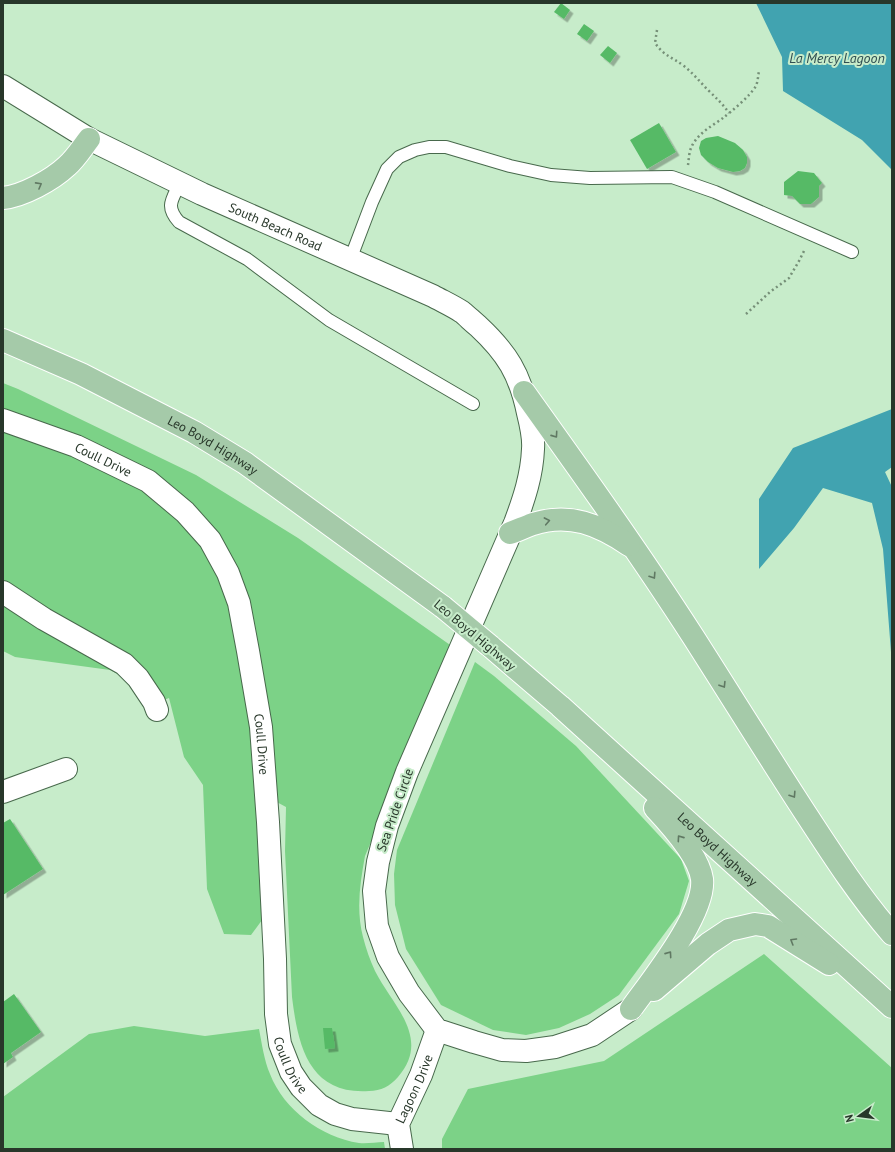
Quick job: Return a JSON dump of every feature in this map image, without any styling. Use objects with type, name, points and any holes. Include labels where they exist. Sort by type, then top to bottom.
[{"type":"main road","points":[[3,198],[11,198],[39,186],[67,166],[90,139]]},
{"type":"main road","name":"Leo Boyd Highway","points":[[3,340],[81,374],[194,432],[245,463],[443,607],[560,706],[892,1007]]},
{"type":"main road","points":[[524,392],[636,550],[695,639],[746,722],[836,861],[868,906],[892,934]]},
{"type":"main road","points":[[510,533],[534,524],[556,520],[575,520],[594,525],[615,536],[636,550]]},
{"type":"main road","points":[[560,706],[668,822],[698,865],[702,879],[698,904],[690,920],[673,948],[631,1009]]},
{"type":"main road","points":[[631,1009],[708,944],[729,930],[755,924],[768,926],[824,960],[892,1014]]},
{"type":"street","name":"South Beach Road","points":[[3,86],[90,139],[180,184],[432,296],[463,312],[494,341],[503,352],[514,369],[524,392]]},
{"type":"street","name":"Sea Pride Circle","points":[[437,1030],[409,993],[388,957],[377,926],[374,891],[378,862],[387,826],[407,772],[522,506],[530,474],[533,448],[532,428],[524,392]]},
{"type":"street","name":"Coull Drive","points":[[3,420],[76,446],[148,481],[185,512],[210,540],[228,573],[239,603],[261,727],[275,959],[276,1014],[280,1044],[291,1072],[301,1087],[319,1105],[335,1114],[352,1119],[398,1124]]},
{"type":"street","points":[[3,592],[44,619],[124,664],[138,678],[154,702],[156,710]]},
{"type":"street","points":[[3,792],[66,769]]},
{"type":"street","points":[[437,1030],[502,1050],[526,1051],[555,1047],[592,1035],[631,1009]]},
{"type":"street","name":"Lagoon Drive","points":[[402,1149],[398,1124],[421,1075],[437,1030]]},
{"type":"lane","points":[[350,260],[372,202],[387,169],[399,157],[415,150],[429,147],[446,147],[510,166],[551,175],[590,178],[672,177],[715,192],[852,252]]},
{"type":"lane","points":[[180,184],[172,201],[171,207],[172,214],[179,222],[247,260],[329,320],[474,404]]},
{"type":"path","points":[[657,30],[655,43],[659,49],[682,64],[692,73],[718,99],[729,113]]},
{"type":"path","points":[[687,182],[692,145],[707,128],[729,113],[741,102],[756,85],[758,71]]},
{"type":"path","points":[[746,314],[770,292],[789,278],[800,261],[810,234]]},
{"type":"green space","points":[[3,383],[196,475],[298,538],[453,647],[365,856],[359,907],[365,946],[375,971],[399,1009],[406,1022],[410,1035],[411,1049],[407,1063],[398,1077],[385,1087],[369,1091],[349,1090],[332,1085],[320,1076],[310,1064],[303,1049],[298,1033],[292,997],[285,851],[286,807],[273,800],[265,916],[251,935],[224,934],[207,889],[203,785],[184,757],[169,698],[146,707],[129,680],[110,670],[15,657],[3,651]]},
{"type":"green space","points":[[475,662],[494,676],[576,746],[681,859],[689,881],[679,914],[619,995],[590,1014],[559,1028],[526,1035],[493,1030],[441,1005],[406,949],[395,905],[394,874],[397,850]]},
{"type":"green space","points":[[764,954],[892,1068],[892,1149],[442,1149],[442,1139],[468,1089],[604,1061]]},
{"type":"green space","points":[[134,1026],[205,1036],[259,1029],[270,1074],[284,1099],[294,1110],[306,1120],[331,1135],[359,1143],[384,1142],[385,1149],[3,1149],[3,1097],[89,1034]]},
{"type":"water","name":"La Mercy Lagoon","points":[[756,3],[892,3],[892,170],[862,140],[783,91],[782,57]]},
{"type":"water","points":[[892,409],[892,467],[885,472],[892,487],[892,665],[883,549],[872,503],[823,488],[794,528],[759,569],[759,499],[793,448]]},
{"type":"building","points":[[561,3],[570,10],[564,19],[554,12]]},
{"type":"building","points":[[584,24],[594,31],[587,41],[577,34]]},
{"type":"building","points":[[608,46],[617,53],[610,63],[600,55]]},
{"type":"building","points":[[659,123],[676,152],[647,169],[630,140]]},
{"type":"building","points":[[718,136],[735,143],[743,150],[747,157],[745,168],[740,171],[733,172],[718,168],[708,162],[701,155],[699,148],[701,141],[706,138]]},
{"type":"building","points":[[798,171],[814,173],[822,183],[819,186],[819,197],[811,204],[800,204],[792,196],[784,195],[784,182]]},
{"type":"building","points":[[10,819],[43,869],[3,895],[3,823]]},
{"type":"building","points":[[14,994],[41,1032],[11,1053],[13,1057],[3,1064],[3,1002]]},
{"type":"building","points":[[323,1028],[332,1028],[335,1048],[325,1049]]}]
